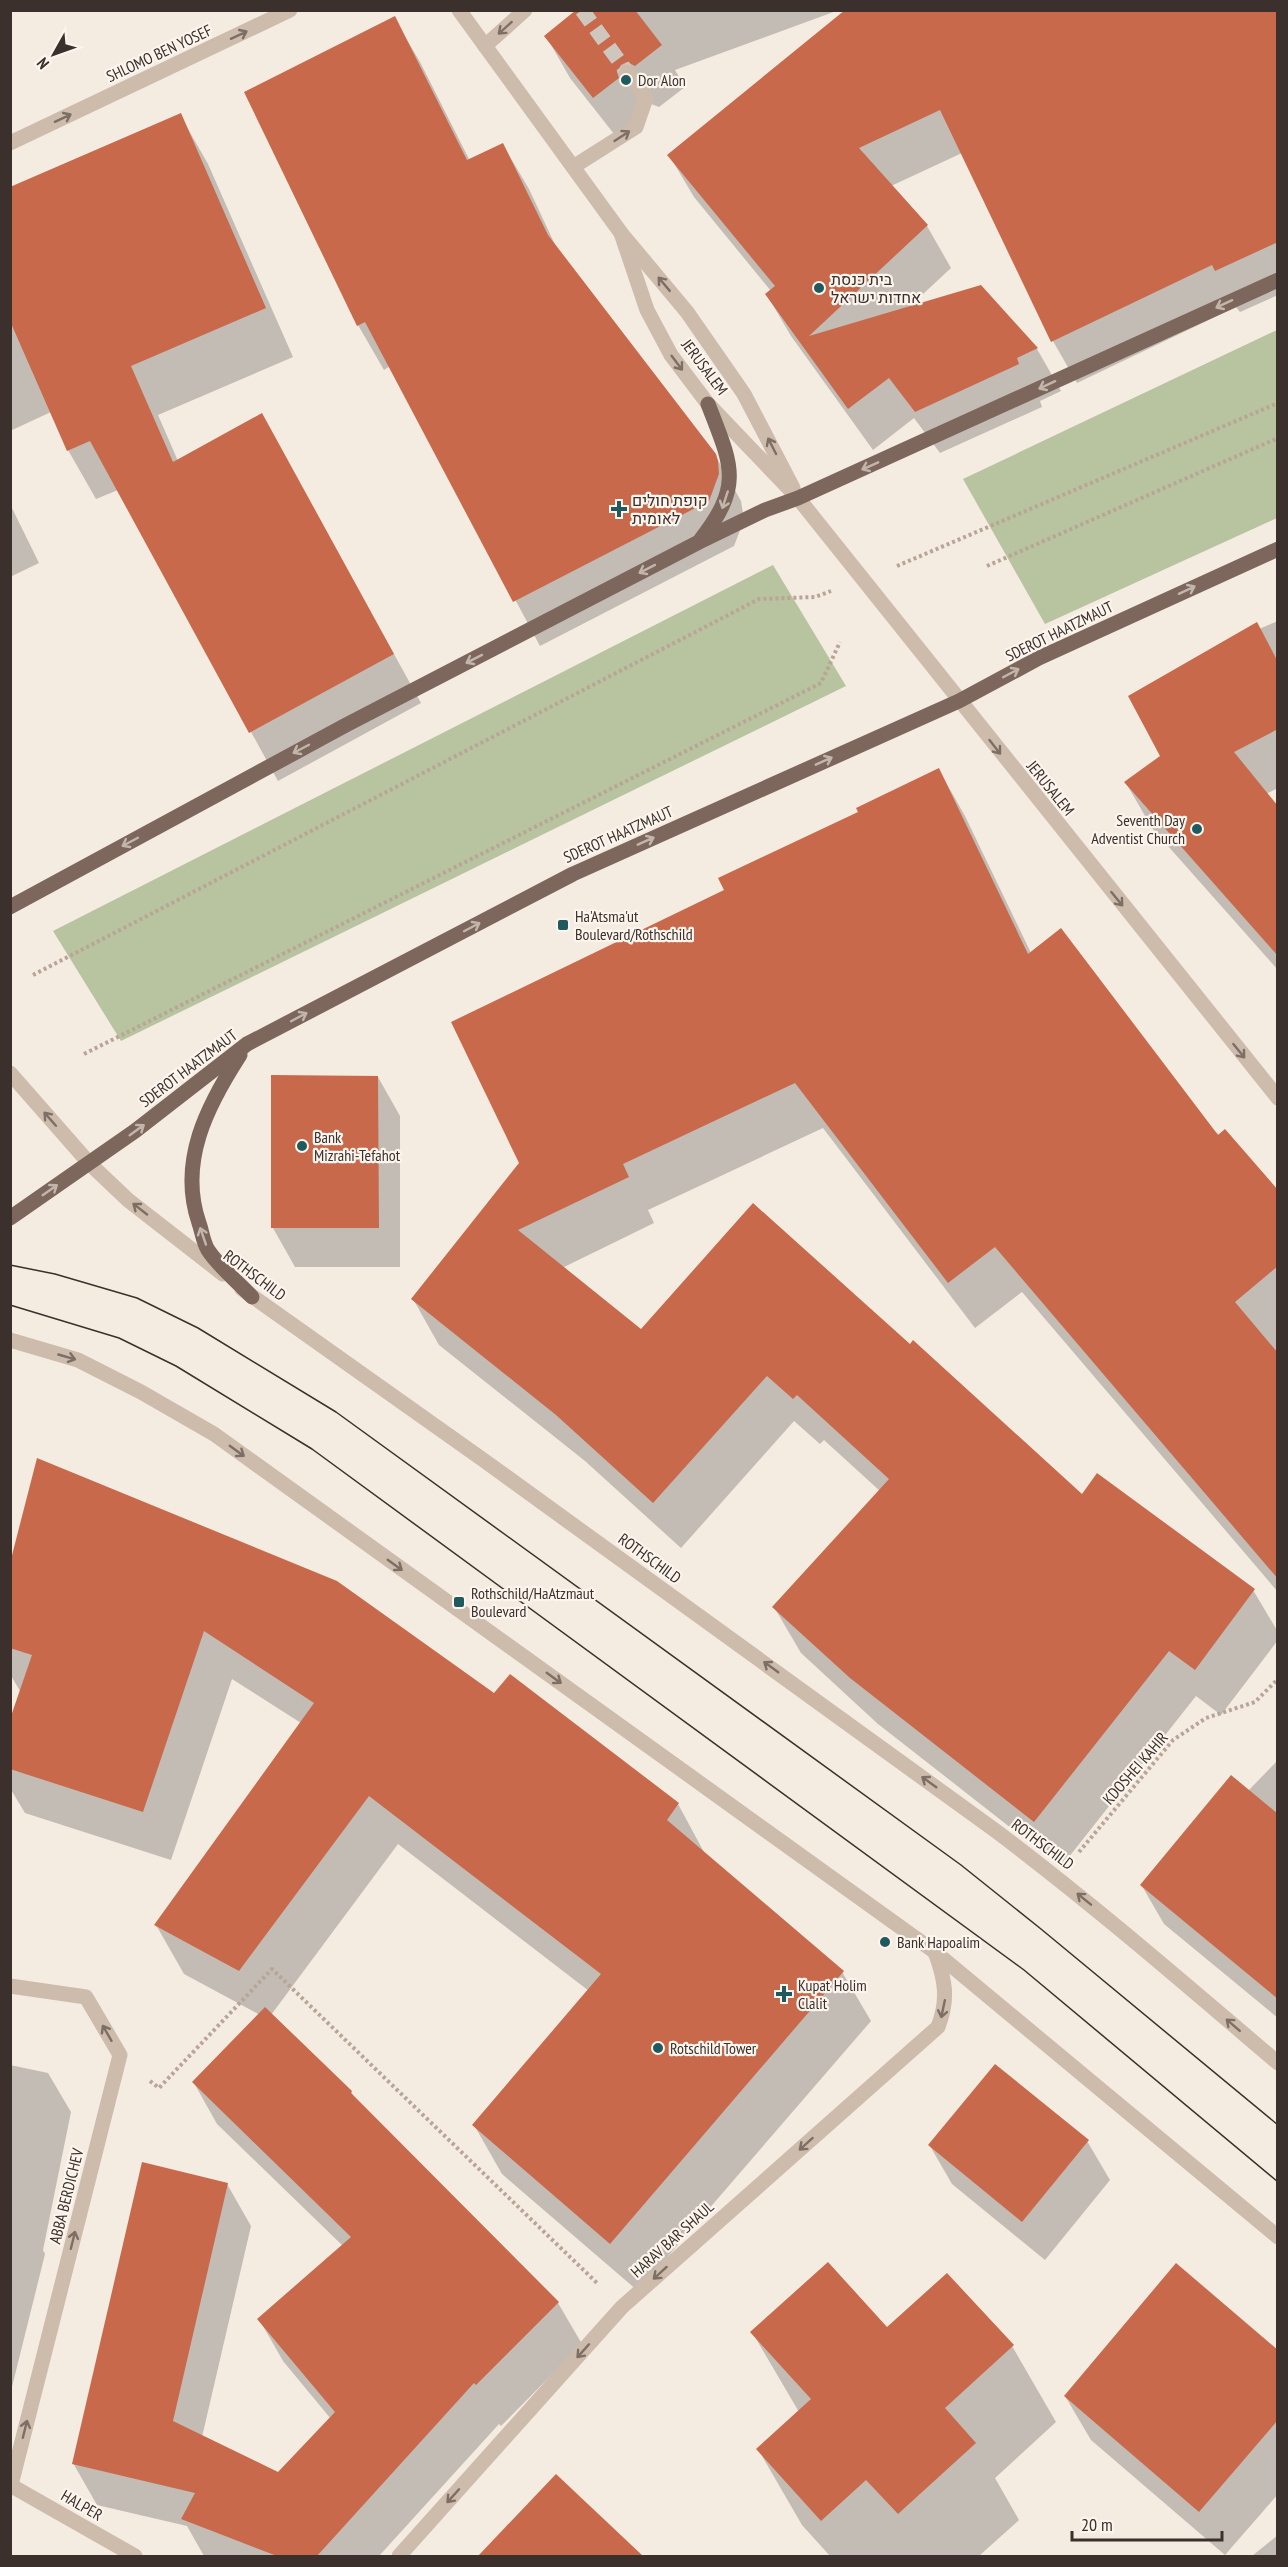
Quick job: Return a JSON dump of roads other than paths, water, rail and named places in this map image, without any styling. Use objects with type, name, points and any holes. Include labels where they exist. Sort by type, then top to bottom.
[{"type":"main road","points":[[10,906],[346,725],[699,542],[765,510],[798,498],[1278,280]]},
{"type":"main road","points":[[699,542],[719,516],[727,496],[729,476],[727,454],[708,404]]},
{"type":"main road","name":"SDEROT HAATZMAUT","points":[[10,1218],[135,1131],[247,1044],[573,874],[959,701],[1039,658],[1278,549]]},
{"type":"main road","points":[[247,1044],[210,1103],[199,1134],[191,1168],[191,1189],[195,1212],[208,1249],[252,1297]]},
{"type":"street","name":"SHLOMO BEN YOSEF","points":[[10,143],[290,10]]},
{"type":"street","name":"JERUSALEM","points":[[459,10],[621,233],[687,312],[744,394],[772,444],[798,498]]},
{"type":"street","points":[[485,46],[525,10]]},
{"type":"street","points":[[573,167],[636,127],[646,98],[627,72]]},
{"type":"street","name":"JERUSALEM","points":[[621,233],[647,310],[671,356],[708,404],[798,498],[1278,1098]]},
{"type":"street","name":"ROTHSCHILD","points":[[10,1073],[88,1163],[128,1200],[252,1297],[511,1479],[1058,1877],[1278,2063]]},
{"type":"street","points":[[10,1340],[78,1360],[141,1392],[214,1434],[935,1952],[1278,2237]]},
{"type":"street","name":"HARAV BAR SHAUL","points":[[399,2556],[622,2307],[938,2027],[945,2010],[946,1987],[935,1952]]},
{"type":"street","name":"ABBA BERDICHEV","points":[[10,1986],[86,1996],[120,2055],[11,2485]]},
{"type":"street","name":"HALPER","points":[[11,2485],[135,2556]]},
{"type":"tunnel","points":[[582,10],[627,72]]},
{"type":"tram line","points":[[10,1265],[55,1274],[137,1298],[198,1328],[336,1412],[961,1865],[1278,2125]]},
{"type":"tram line","points":[[10,1305],[119,1338],[176,1366],[312,1449],[1024,1970],[1278,2182]]},
{"type":"place","name":"Dor Alon","points":[[626,80]]},
{"type":"place","name":"בית כנסת אחדות ישראל","points":[[819,288]]},
{"type":"place","name":"קופת חולים לאומית","points":[[619,509]]},
{"type":"place","name":"Seventh Day Adventist Church","points":[[1197,829]]},
{"type":"place","name":"Ha'Atsma'ut Boulevard/Rothschild","points":[[563,925]]},
{"type":"place","name":"Bank Mizrahi-Tefahot","points":[[302,1146]]},
{"type":"place","name":"Rothschild/HaAtzmaut Boulevard","points":[[459,1602]]},
{"type":"place","name":"Bank Hapoalim","points":[[885,1942]]},
{"type":"place","name":"Kupat Holim Clalit","points":[[784,1994]]},
{"type":"place","name":"Rotschild Tower","points":[[658,2048]]}]
